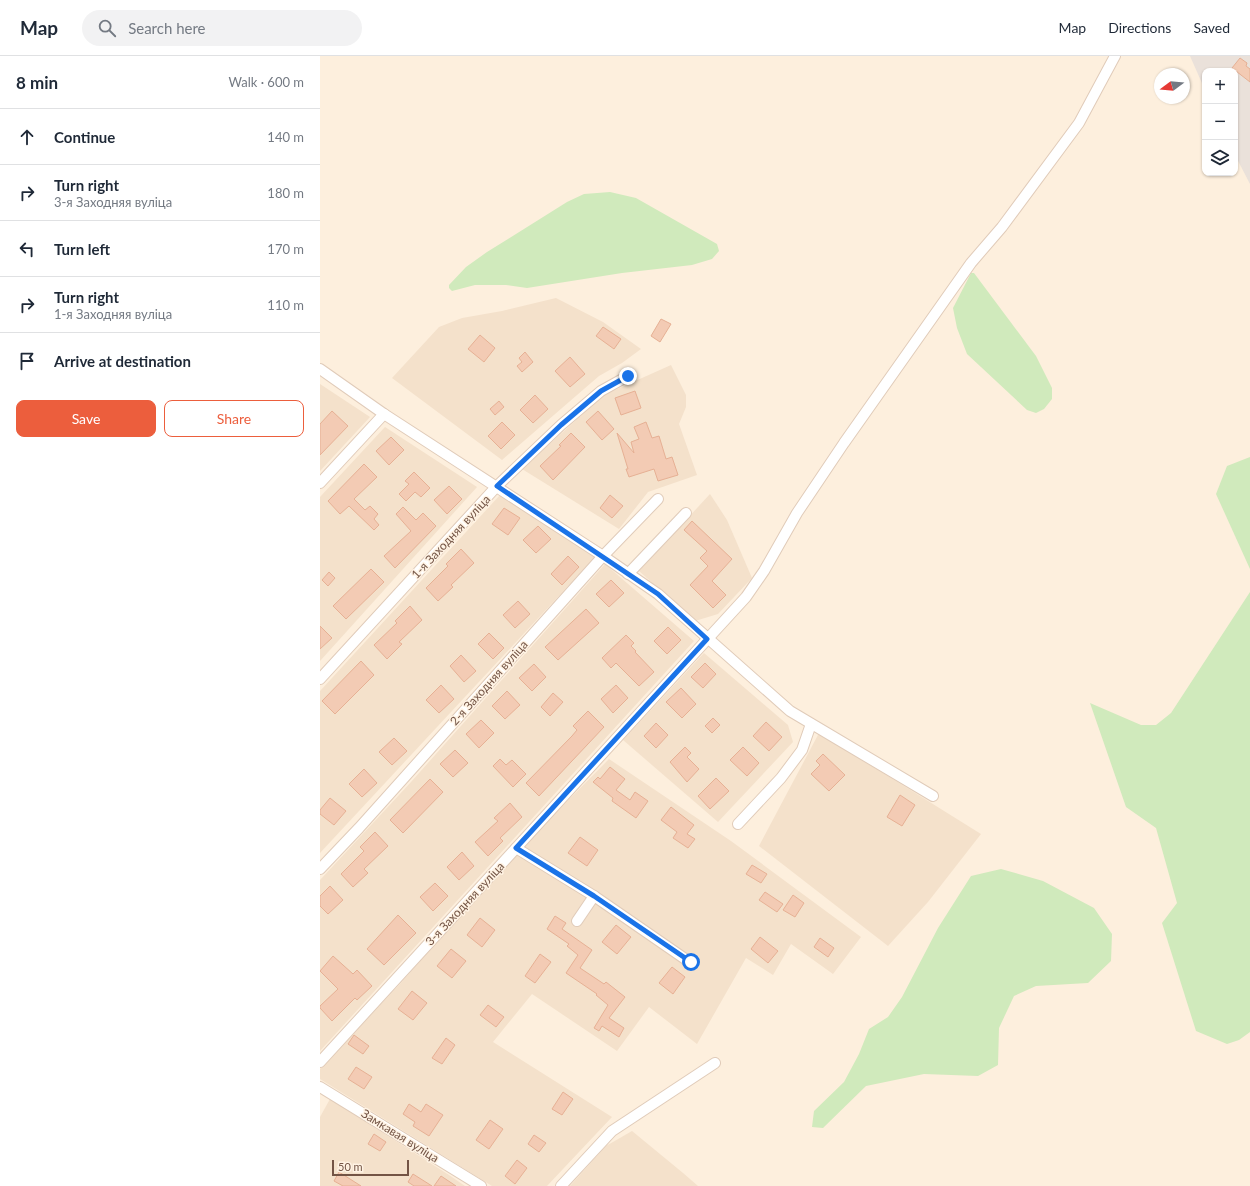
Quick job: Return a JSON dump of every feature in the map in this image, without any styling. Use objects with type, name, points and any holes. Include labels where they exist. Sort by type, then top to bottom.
[{"type":"street","name":"3-я Заходняя вуліца","points":[[320,1062],[746,598],[797,513],[844,443],[971,263],[1002,227],[1079,123],[1114,56]]},
{"type":"street","points":[[320,369],[384,414],[497,486],[658,594],[790,711],[932,796]]},
{"type":"street","name":"1-я Заходняя вуліца","points":[[320,679],[497,486],[561,425],[601,391],[628,376]]},
{"type":"street","points":[[320,483],[384,414]]},
{"type":"street","name":"2-я Заходняя вуліца","points":[[320,869],[359,828],[603,556],[658,499]]},
{"type":"street","points":[[628,574],[686,513]]},
{"type":"street","points":[[738,824],[781,778],[802,750],[811,724]]},
{"type":"street","points":[[516,848],[594,896],[691,962]]},
{"type":"street","points":[[577,921],[594,896]]},
{"type":"street","points":[[561,1186],[612,1131],[715,1063]]},
{"type":"street","name":"Замкавая вуліца","points":[[320,1087],[481,1186]]},
{"type":"shaded area","points":[[1190,56],[1250,56],[1250,184],[1238,161],[1238,68],[1202,68],[1202,83]]},
{"type":"shaded area","points":[[556,298],[603,322],[641,349],[622,363],[599,376],[502,460],[392,378],[439,327],[462,318],[502,311]]},
{"type":"shaded area","points":[[671,365],[686,395],[686,407],[679,424],[697,475],[648,492],[619,529],[522,469],[604,395]]},
{"type":"shaded area","points":[[320,384],[370,417],[320,471]]},
{"type":"shaded area","points":[[385,427],[477,487],[320,661],[320,497]]},
{"type":"shaded area","points":[[710,494],[727,520],[752,578],[718,614],[695,621],[639,571]]},
{"type":"shaded area","points":[[500,495],[595,557],[320,853],[320,691]]},
{"type":"shaded area","points":[[605,564],[694,641],[320,1051],[320,880],[411,782]]},
{"type":"shaded area","points":[[704,653],[788,725],[793,742],[718,822],[623,740]]},
{"type":"shaded area","points":[[819,733],[981,834],[928,902],[888,946],[759,846]]},
{"type":"shaded area","points":[[609,759],[731,841],[861,937],[833,974],[791,944],[773,975],[746,958],[697,1044],[649,1007],[617,1051],[532,994],[493,1042],[612,1117],[547,1186],[492,1186],[320,1079],[320,1069],[400,984],[504,865]]},
{"type":"shaded area","points":[[330,1099],[465,1186],[320,1186],[320,1117]]},
{"type":"shaded area","points":[[632,1131],[698,1186],[570,1186],[606,1146]]},
{"type":"green space","points":[[610,192],[636,198],[717,244],[719,251],[712,259],[692,265],[622,273],[527,288],[506,285],[475,285],[452,291],[449,288],[449,285],[466,267],[487,252],[567,202],[584,194]]},
{"type":"green space","points":[[971,273],[974,273],[1036,356],[1052,388],[1052,399],[1044,409],[1036,413],[1027,410],[967,354],[957,328],[953,308]]},
{"type":"green space","points":[[1250,457],[1250,569],[1216,494],[1227,466]]},
{"type":"green space","points":[[1250,592],[1250,1032],[1239,1040],[1227,1044],[1196,1031],[1162,923],[1177,903],[1156,828],[1126,807],[1090,703],[1141,725],[1156,725],[1171,713]]},
{"type":"green space","points":[[1001,869],[1043,881],[1094,908],[1112,934],[1111,961],[1088,983],[1036,986],[1014,996],[999,1028],[998,1065],[978,1076],[924,1074],[866,1086],[823,1128],[812,1127],[814,1111],[844,1082],[859,1054],[869,1029],[888,1017],[902,997],[938,928],[971,876]]},
{"type":"building","points":[[1240,58],[1247,63],[1246,66],[1250,69],[1250,82],[1238,73],[1238,68],[1232,68]]},
{"type":"building","points":[[661,319],[671,324],[660,342],[651,336]]},
{"type":"building","points":[[603,327],[621,339],[614,349],[596,336]]},
{"type":"building","points":[[480,335],[495,348],[484,362],[468,349]]},
{"type":"building","points":[[525,352],[533,362],[522,372],[517,366],[522,362],[519,358]]},
{"type":"building","points":[[570,357],[585,374],[570,387],[555,371]]},
{"type":"building","points":[[635,391],[641,408],[621,415],[615,398]]},
{"type":"building","points":[[535,395],[548,409],[533,423],[520,410]]},
{"type":"building","points":[[499,401],[504,407],[495,415],[490,409]]},
{"type":"building","points":[[332,411],[348,426],[320,455],[320,424]]},
{"type":"building","points":[[598,411],[614,429],[602,440],[586,422]]},
{"type":"building","points":[[502,422],[515,435],[501,449],[488,436]]},
{"type":"building","points":[[646,422],[652,438],[659,436],[666,459],[672,457],[678,475],[658,481],[654,469],[629,477],[617,433],[634,453],[631,442],[639,439],[634,427]]},
{"type":"building","points":[[571,433],[585,447],[553,480],[540,466],[561,446],[559,445]]},
{"type":"building","points":[[391,437],[404,450],[389,465],[376,451]]},
{"type":"building","points":[[364,464],[377,477],[354,499],[365,510],[370,506],[378,514],[374,519],[379,525],[374,530],[349,506],[340,514],[328,501]]},
{"type":"building","points":[[414,472],[430,488],[421,497],[415,492],[406,501],[399,494],[409,484],[405,481]]},
{"type":"building","points":[[449,486],[462,499],[447,514],[434,500]]},
{"type":"building","points":[[610,495],[623,506],[612,518],[600,508]]},
{"type":"building","points":[[403,507],[416,520],[423,513],[436,526],[395,568],[384,556],[411,531],[396,514]]},
{"type":"building","points":[[504,508],[520,518],[508,535],[492,524]]},
{"type":"building","points":[[692,521],[732,559],[712,581],[726,595],[713,608],[690,585],[708,566],[700,558],[707,551],[684,530]]},
{"type":"building","points":[[538,526],[551,539],[536,553],[523,540]]},
{"type":"building","points":[[461,549],[474,563],[451,585],[453,587],[438,601],[426,588],[448,566],[446,564]]},
{"type":"building","points":[[568,556],[579,567],[562,585],[551,574]]},
{"type":"building","points":[[371,569],[384,582],[346,619],[333,606]]},
{"type":"building","points":[[329,572],[335,578],[328,586],[322,580]]},
{"type":"building","points":[[611,580],[624,593],[609,607],[596,594]]},
{"type":"building","points":[[518,601],[530,614],[515,628],[503,615]]},
{"type":"building","points":[[410,606],[422,620],[399,642],[402,644],[387,659],[374,645],[397,623],[395,621]]},
{"type":"building","points":[[586,609],[599,623],[558,660],[545,647]]},
{"type":"building","points":[[320,626],[332,638],[320,649]]},
{"type":"building","points":[[668,627],[681,640],[667,654],[654,641]]},
{"type":"building","points":[[489,633],[504,648],[493,659],[478,644]]},
{"type":"building","points":[[626,635],[634,643],[631,646],[636,651],[635,652],[654,672],[639,686],[616,663],[611,668],[602,658]]},
{"type":"building","points":[[461,655],[476,671],[464,682],[450,666]]},
{"type":"building","points":[[361,661],[374,675],[335,714],[322,701]]},
{"type":"building","points":[[705,663],[716,674],[703,688],[691,677]]},
{"type":"building","points":[[534,664],[546,677],[532,691],[519,678]]},
{"type":"building","points":[[441,685],[454,699],[439,713],[426,700]]},
{"type":"building","points":[[616,685],[628,698],[613,713],[601,699]]},
{"type":"building","points":[[681,688],[696,704],[682,718],[666,702]]},
{"type":"building","points":[[507,691],[520,705],[505,719],[492,706]]},
{"type":"building","points":[[553,693],[563,702],[550,716],[541,707]]},
{"type":"building","points":[[588,711],[604,727],[539,796],[526,783],[572,736],[577,730],[573,726]]},
{"type":"building","points":[[713,718],[720,725],[712,733],[705,726]]},
{"type":"building","points":[[481,720],[494,733],[479,748],[466,734]]},
{"type":"building","points":[[766,722],[782,737],[769,751],[753,736]]},
{"type":"building","points":[[656,723],[668,735],[656,748],[644,736]]},
{"type":"building","points":[[394,738],[407,751],[392,765],[379,752]]},
{"type":"building","points":[[685,747],[691,753],[687,757],[699,769],[687,782],[670,762]]},
{"type":"building","points":[[743,747],[759,763],[747,776],[730,760]]},
{"type":"building","points":[[455,750],[468,763],[453,777],[440,764]]},
{"type":"building","points":[[823,754],[845,775],[829,791],[811,774],[820,765],[816,761]]},
{"type":"building","points":[[500,759],[506,765],[512,760],[526,774],[513,787],[493,766]]},
{"type":"building","points":[[610,767],[625,779],[616,790],[630,800],[635,792],[648,801],[636,818],[612,801],[613,798],[593,782],[598,777],[600,779]]},
{"type":"building","points":[[364,769],[377,783],[362,797],[349,784]]},
{"type":"building","points":[[716,778],[729,791],[710,809],[698,796]]},
{"type":"building","points":[[430,779],[443,792],[403,833],[390,820]]},
{"type":"building","points":[[900,795],[915,805],[902,826],[887,817]]},
{"type":"building","points":[[330,798],[346,811],[334,825],[320,814],[320,810]]},
{"type":"building","points":[[510,803],[522,817],[500,838],[503,841],[488,856],[475,842],[498,821],[494,818]]},
{"type":"building","points":[[671,807],[694,825],[687,834],[695,839],[688,848],[673,838],[677,832],[661,820]]},
{"type":"building","points":[[375,832],[388,846],[364,869],[368,873],[353,887],[341,874],[364,851],[360,847]]},
{"type":"building","points":[[580,837],[598,850],[587,866],[568,853]]},
{"type":"building","points":[[462,852],[474,866],[459,880],[447,867]]},
{"type":"building","points":[[752,865],[767,874],[761,883],[746,874]]},
{"type":"building","points":[[435,883],[448,896],[433,911],[420,897]]},
{"type":"building","points":[[330,886],[343,900],[328,914],[320,906],[320,896]]},
{"type":"building","points":[[765,892],[783,904],[777,912],[759,900]]},
{"type":"building","points":[[793,895],[804,903],[795,917],[783,910]]},
{"type":"building","points":[[398,915],[416,933],[384,965],[367,949]]},
{"type":"building","points":[[555,916],[566,923],[562,929],[592,950],[580,968],[604,984],[606,982],[625,997],[609,1018],[624,1028],[619,1037],[602,1026],[599,1031],[594,1028],[608,1005],[596,995],[597,994],[566,973],[578,955],[567,946],[569,944],[547,929]]},
{"type":"building","points":[[480,918],[495,930],[482,947],[467,935]]},
{"type":"building","points":[[616,925],[631,937],[617,954],[602,942]]},
{"type":"building","points":[[760,937],[778,951],[768,963],[751,949]]},
{"type":"building","points":[[820,938],[834,948],[828,957],[814,947]]},
{"type":"building","points":[[451,949],[466,961],[452,978],[437,966]]},
{"type":"building","points":[[540,954],[551,962],[535,983],[525,976]]},
{"type":"building","points":[[333,956],[353,974],[357,970],[372,986],[357,1000],[355,998],[332,1021],[320,1008],[320,1006],[338,989],[320,971]]},
{"type":"building","points":[[672,967],[685,977],[673,994],[659,983]]},
{"type":"building","points":[[412,991],[427,1003],[413,1020],[398,1009]]},
{"type":"building","points":[[488,1005],[504,1017],[496,1027],[480,1015]]},
{"type":"building","points":[[354,1035],[369,1046],[363,1054],[348,1044]]},
{"type":"building","points":[[446,1038],[455,1045],[442,1064],[432,1058]]},
{"type":"building","points":[[356,1067],[372,1077],[364,1089],[348,1079]]},
{"type":"building","points":[[563,1092],[573,1099],[562,1115],[552,1109]]},
{"type":"building","points":[[409,1104],[421,1112],[426,1104],[443,1115],[429,1136],[413,1126],[415,1122],[403,1114]]},
{"type":"building","points":[[490,1120],[503,1129],[489,1149],[476,1140]]},
{"type":"building","points":[[374,1134],[386,1142],[380,1151],[368,1144]]},
{"type":"building","points":[[534,1135],[546,1143],[539,1152],[528,1144]]},
{"type":"building","points":[[517,1160],[527,1168],[515,1184],[505,1176]]},
{"type":"building","points":[[339,1172],[361,1186],[343,1186],[334,1181]]},
{"type":"building","points":[[413,1174],[432,1186],[414,1186],[408,1182]]},
{"type":"building","points":[[441,1176],[456,1186],[434,1186]]},
{"type":"route","points":[[628,376],[601,391],[561,425],[497,486],[658,594],[707,639],[516,848],[594,896],[691,962]]}]
